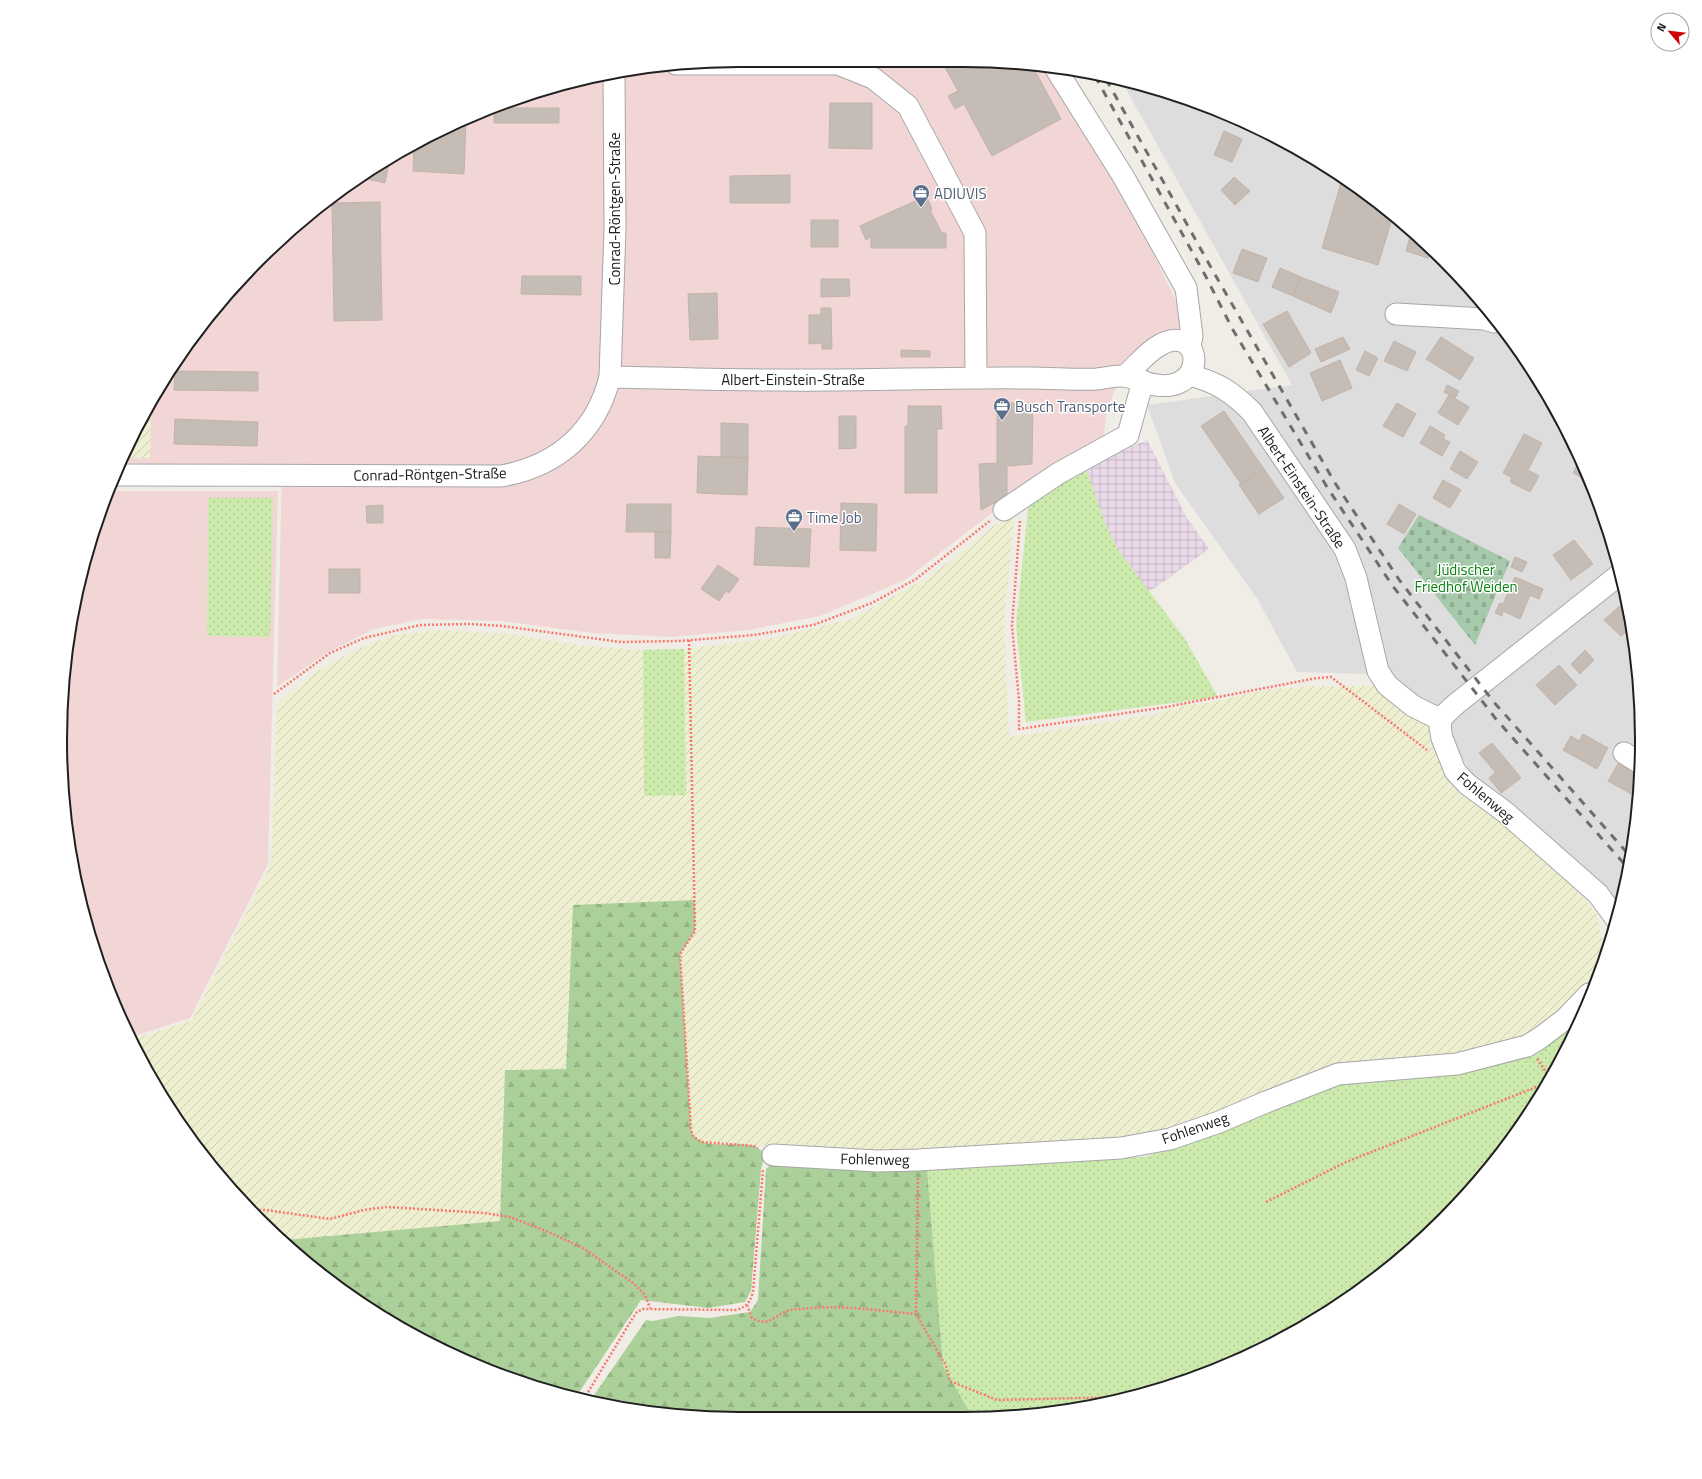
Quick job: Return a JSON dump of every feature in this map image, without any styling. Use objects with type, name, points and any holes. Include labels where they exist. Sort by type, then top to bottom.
[{"type":"street","points":[[846,67],[873,78],[908,106],[975,233],[976,377]]},
{"type":"street","points":[[1059,74],[1123,176],[1186,288],[1192,336],[1190,346],[1194,354],[1194,368],[1190,375]]},
{"type":"street","name":"Conrad-Röntgen-Straße","points":[[121,475],[501,476],[543,464],[574,442],[587,428],[597,411],[605,396],[610,376],[615,228],[614,79]]},
{"type":"street","points":[[1396,314],[1488,320]]},
{"type":"street","points":[[1004,510],[1059,473],[1128,435],[1134,378],[1156,347],[1175,340],[1190,346]]},
{"type":"street","name":"Albert-Einstein-Straße","points":[[610,376],[781,380],[976,377],[1097,379],[1134,378],[1175,385],[1190,375],[1213,382],[1236,396],[1252,412],[1345,549],[1356,578],[1378,671],[1387,685],[1413,706],[1433,716],[1442,717]]},
{"type":"street","points":[[1442,717],[1615,577]]},
{"type":"street","name":"Fohlenweg","points":[[1442,717],[1440,727],[1442,738],[1455,770],[1467,784],[1505,812],[1598,894],[1612,913]]},
{"type":"street","name":"Fohlenweg","points":[[773,1155],[877,1161],[918,1160],[1121,1148],[1170,1139],[1219,1122],[1338,1074],[1458,1064],[1527,1046],[1540,1038],[1564,1019],[1582,1001]]},
{"type":"path","points":[[1022,497],[1012,626],[1019,700],[1019,729],[1166,706],[1317,678],[1331,677],[1430,752]]},
{"type":"path","points":[[274,694],[330,654],[351,644],[364,638],[420,625],[470,624],[502,626],[621,642],[689,640],[754,635],[813,625],[872,603],[916,579],[1004,510]]},
{"type":"path","points":[[689,640],[695,931],[680,954],[691,1130],[693,1136],[701,1142],[754,1146],[773,1155]]},
{"type":"path","points":[[1266,1202],[1346,1162],[1539,1086]]},
{"type":"path","points":[[587,1394],[632,1319],[643,1309],[736,1310],[747,1305],[753,1292],[764,1166],[767,1158],[773,1155]]},
{"type":"path","points":[[918,1160],[916,1314],[946,1366],[950,1381],[997,1400],[1100,1398]]},
{"type":"path","points":[[259,1210],[330,1218],[364,1210],[388,1207],[484,1213],[510,1217],[583,1248],[633,1283],[645,1295],[650,1308]]},
{"type":"path","points":[[747,1305],[752,1318],[759,1322],[768,1322],[786,1311],[805,1308],[846,1308],[916,1314]]},
{"type":"shaded area","points":[[740,67],[962,67],[1006,68],[1053,74],[1143,231],[1186,323],[1145,348],[1126,365],[1107,409],[1103,440],[1014,496],[905,580],[820,616],[748,630],[672,637],[591,633],[502,621],[423,619],[374,629],[326,653],[277,687],[282,468],[126,463],[157,403],[180,366],[206,330],[234,296],[264,264],[296,234],[330,206],[366,180],[403,157],[442,136],[482,118],[523,103],[565,90],[608,80],[696,68]]},
{"type":"shaded area","points":[[1125,87],[1179,103],[1220,118],[1260,136],[1299,157],[1336,180],[1372,206],[1406,234],[1438,264],[1468,296],[1496,330],[1522,366],[1545,403],[1566,442],[1584,482],[1599,523],[1612,565],[1622,608],[1629,652],[1634,696],[1634,783],[1622,871],[1613,909],[1471,773],[1442,729],[1369,674],[1297,672],[1258,600],[1175,483],[1147,405],[1292,385]]},
{"type":"shaded area","points":[[1147,440],[1187,518],[1209,549],[1149,592],[1119,551],[1105,523],[1085,466]]},
{"type":"shaded area","points":[[115,491],[278,491],[268,864],[190,1018],[135,1036],[118,997],[90,914],[80,871],[68,783],[68,696],[80,608],[90,565]]},
{"type":"green space","points":[[151,413],[150,458],[129,458]]},
{"type":"green space","points":[[1085,466],[1105,523],[1119,551],[1185,639],[1218,697],[1026,722],[1016,625],[1029,500]]},
{"type":"green space","points":[[208,498],[273,498],[270,637],[207,636]]},
{"type":"green space","points":[[1015,509],[1004,623],[1009,737],[1151,715],[1187,705],[1206,703],[1271,689],[1319,686],[1378,686],[1427,720],[1443,749],[1596,912],[1603,943],[1588,986],[1523,1042],[1133,1138],[924,1155],[701,1142],[693,1136],[691,1130],[680,954],[695,931],[574,905],[566,1069],[505,1070],[500,1222],[290,1239],[264,1215],[234,1183],[206,1149],[180,1113],[157,1076],[136,1038],[192,1020],[271,864],[277,704],[314,673],[355,650],[393,635],[440,630],[510,634],[586,646],[643,650],[684,649],[767,639],[851,619],[931,576]]},
{"type":"green space","name":"Jüdischer Friedhof Weiden","points":[[1419,515],[1510,561],[1475,645],[1398,548]]},
{"type":"green space","points":[[684,649],[686,795],[644,796],[643,650]]},
{"type":"green space","points":[[695,900],[695,931],[680,954],[691,1130],[695,1137],[710,1144],[754,1146],[765,1153],[761,1170],[751,1291],[745,1302],[708,1308],[641,1300],[579,1392],[523,1376],[482,1361],[442,1343],[403,1322],[366,1299],[330,1273],[290,1239],[500,1221],[505,1070],[566,1069],[573,905]]},
{"type":"green space","points":[[1573,1021],[1545,1076],[1522,1113],[1496,1149],[1468,1183],[1438,1215],[1406,1245],[1372,1273],[1336,1299],[1299,1322],[1260,1343],[1220,1361],[1137,1389],[1094,1399],[1050,1406],[1006,1411],[969,1412],[943,1366],[927,1168],[1145,1157],[1261,1116],[1344,1079],[1524,1056],[1543,1048]]},
{"type":"green space","points":[[776,1161],[927,1168],[943,1366],[969,1412],[696,1411],[652,1406],[594,1396],[646,1320],[653,1321],[679,1316],[710,1318],[750,1312],[758,1300],[766,1169]]},
{"type":"building","points":[[945,67],[1006,68],[1035,71],[1061,119],[992,156],[964,104],[955,109],[948,96],[958,91]]},
{"type":"building","points":[[830,103],[872,103],[872,149],[829,148]]},
{"type":"building","points":[[509,108],[559,108],[559,123],[494,123],[494,114]]},
{"type":"building","points":[[466,125],[464,174],[413,171],[414,151]]},
{"type":"building","points":[[1224,131],[1242,139],[1232,162],[1214,155]]},
{"type":"building","points":[[388,166],[385,183],[368,179]]},
{"type":"building","points":[[790,175],[790,203],[730,203],[730,176]]},
{"type":"building","points":[[1234,177],[1250,191],[1235,205],[1221,190]]},
{"type":"building","points":[[1341,183],[1391,222],[1378,265],[1322,248]]},
{"type":"building","points":[[926,196],[932,209],[930,210],[942,233],[946,233],[946,248],[871,248],[871,237],[866,240],[860,226]]},
{"type":"building","points":[[380,202],[382,320],[334,321],[332,205],[334,203]]},
{"type":"building","points":[[811,220],[838,220],[838,247],[811,247]]},
{"type":"building","points":[[1410,238],[1429,255],[1428,258],[1406,251]]},
{"type":"building","points":[[1242,249],[1267,258],[1258,282],[1233,273]]},
{"type":"building","points":[[1280,268],[1301,277],[1293,296],[1272,287]]},
{"type":"building","points":[[522,276],[581,276],[581,295],[521,294]]},
{"type":"building","points":[[1301,277],[1339,292],[1331,313],[1293,296]]},
{"type":"building","points":[[821,279],[849,279],[850,296],[821,297]]},
{"type":"building","points":[[717,293],[718,339],[690,340],[688,294]]},
{"type":"building","points":[[821,308],[831,308],[832,349],[822,349],[822,343],[809,344],[809,315],[821,315]]},
{"type":"building","points":[[1287,311],[1311,353],[1289,367],[1263,324]]},
{"type":"building","points":[[1343,337],[1350,349],[1321,362],[1315,349]]},
{"type":"building","points":[[1441,337],[1474,358],[1460,380],[1426,359]]},
{"type":"building","points":[[1394,341],[1416,352],[1407,371],[1384,361]]},
{"type":"building","points":[[901,350],[930,351],[930,357],[901,357]]},
{"type":"building","points":[[1365,351],[1378,358],[1369,376],[1356,370]]},
{"type":"building","points":[[1340,360],[1352,388],[1322,401],[1310,373]]},
{"type":"building","points":[[177,371],[258,372],[258,391],[174,390],[175,374]]},
{"type":"building","points":[[1447,385],[1459,391],[1455,398],[1444,392]]},
{"type":"building","points":[[1449,395],[1469,407],[1458,425],[1438,413]]},
{"type":"building","points":[[997,403],[1033,403],[1032,464],[1007,466],[1007,496],[981,510],[979,464],[997,463]]},
{"type":"building","points":[[1397,403],[1416,414],[1403,437],[1383,426]]},
{"type":"building","points":[[908,406],[941,406],[942,429],[937,429],[937,493],[905,493],[905,426],[908,426]]},
{"type":"building","points":[[1224,411],[1264,469],[1241,484],[1201,426]]},
{"type":"building","points":[[839,416],[856,416],[856,448],[839,449]]},
{"type":"building","points":[[175,419],[258,422],[257,446],[174,444]]},
{"type":"building","points":[[721,423],[748,424],[748,458],[721,457]]},
{"type":"building","points":[[1430,426],[1445,435],[1443,439],[1450,442],[1442,456],[1420,443]]},
{"type":"building","points":[[1524,434],[1542,443],[1528,470],[1539,476],[1530,492],[1510,482],[1512,478],[1503,473]]},
{"type":"building","points":[[1460,451],[1478,462],[1467,479],[1450,469]]},
{"type":"building","points":[[698,456],[748,458],[747,495],[697,493]]},
{"type":"building","points":[[1577,466],[1582,478],[1573,473]]},
{"type":"building","points":[[1264,469],[1284,498],[1259,514],[1239,485]]},
{"type":"building","points":[[1443,480],[1461,490],[1450,508],[1433,498]]},
{"type":"building","points":[[841,503],[877,504],[876,551],[840,550]]},
{"type":"building","points":[[627,504],[671,504],[671,532],[626,532]]},
{"type":"building","points":[[1399,504],[1416,514],[1404,534],[1387,524]]},
{"type":"building","points":[[383,505],[383,523],[367,523],[366,506]]},
{"type":"building","points":[[756,527],[811,529],[809,567],[754,565]]},
{"type":"building","points":[[655,532],[671,532],[670,558],[655,558]]},
{"type":"building","points":[[1574,540],[1593,564],[1571,580],[1553,555]]},
{"type":"building","points":[[1515,557],[1527,562],[1522,572],[1511,567]]},
{"type":"building","points":[[718,565],[739,579],[729,593],[726,591],[719,601],[701,589]]},
{"type":"building","points":[[329,569],[360,569],[360,593],[329,593]]},
{"type":"building","points":[[1515,577],[1543,589],[1539,599],[1530,595],[1520,619],[1503,611],[1502,616],[1495,613],[1500,603],[1503,604]]},
{"type":"building","points":[[1621,605],[1626,632],[1621,636],[1604,620]]},
{"type":"building","points":[[1585,650],[1594,660],[1580,674],[1571,664]]},
{"type":"building","points":[[1559,665],[1577,685],[1555,705],[1536,685]]},
{"type":"building","points":[[1583,734],[1608,748],[1597,769],[1563,750],[1571,736],[1579,741]]},
{"type":"building","points":[[1492,743],[1508,762],[1496,773],[1479,753]]},
{"type":"building","points":[[1508,762],[1521,778],[1501,793],[1489,778]]},
{"type":"building","points":[[1619,762],[1634,766],[1633,795],[1608,781]]},
{"type":"railway","points":[[1098,81],[1205,275],[1233,330],[1327,487],[1392,585],[1496,719],[1623,863]]},
{"type":"railway","points":[[1108,83],[1213,271],[1335,483],[1400,581],[1493,701],[1625,851]]},
{"type":"place","name":"ADIUVIS","points":[[921,208]]},
{"type":"place","name":"Busch Transporte","points":[[1002,421]]},
{"type":"place","name":"Time Job","points":[[794,532]]}]
